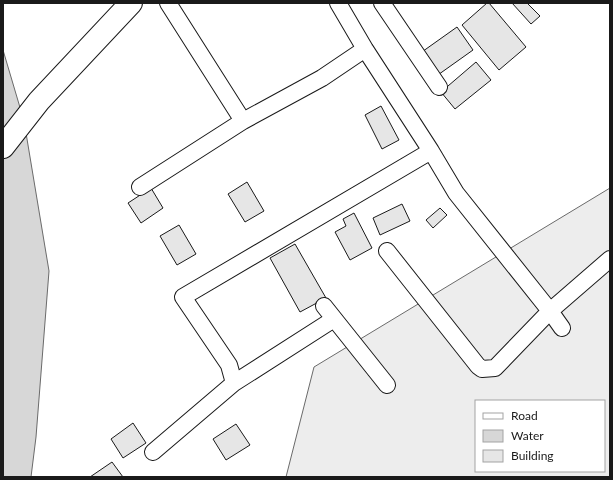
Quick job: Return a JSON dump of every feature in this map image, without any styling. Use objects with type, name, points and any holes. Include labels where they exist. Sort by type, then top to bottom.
[{"type":"main road","points":[[3,147],[39,101],[131,3]]},
{"type":"street","points":[[168,3],[243,121]]},
{"type":"street","points":[[338,3],[364,49],[431,151],[456,193],[562,328]]},
{"type":"street","points":[[382,3],[439,87]]},
{"type":"street","points":[[140,187],[243,121],[322,78],[364,49]]},
{"type":"street","points":[[234,383],[229,365],[183,297],[431,151]]},
{"type":"street","points":[[387,251],[478,366],[482,369],[495,368],[550,311],[610,259]]},
{"type":"street","points":[[324,306],[387,385]]},
{"type":"street","points":[[153,452],[234,383],[334,319]]},
{"type":"shaded area","points":[[610,188],[610,477],[286,477],[314,367]]},
{"type":"water","points":[[3,50],[24,121],[49,271],[36,437],[31,477],[3,477]]},
{"type":"building","points":[[487,3],[489,3],[526,47],[499,70],[462,25]]},
{"type":"building","points":[[512,3],[527,3],[540,16],[531,24]]},
{"type":"building","points":[[457,27],[473,50],[435,77],[419,54]]},
{"type":"building","points":[[476,62],[491,80],[455,109],[441,92]]},
{"type":"building","points":[[381,106],[399,140],[382,149],[365,115]]},
{"type":"building","points":[[247,182],[264,211],[245,222],[228,194]]},
{"type":"building","points":[[151,188],[163,208],[141,223],[128,203]]},
{"type":"building","points":[[402,204],[410,221],[380,235],[373,218]]},
{"type":"building","points":[[440,208],[447,215],[433,228],[426,220]]},
{"type":"building","points":[[354,213],[372,248],[350,260],[335,232],[346,226],[343,219]]},
{"type":"building","points":[[179,225],[196,254],[177,265],[160,236]]},
{"type":"building","points":[[295,244],[326,298],[300,312],[270,258]]},
{"type":"building","points":[[133,423],[146,443],[123,458],[111,439]]},
{"type":"building","points":[[236,424],[250,445],[226,460],[213,439]]},
{"type":"building","points":[[112,462],[123,477],[90,477]]}]
